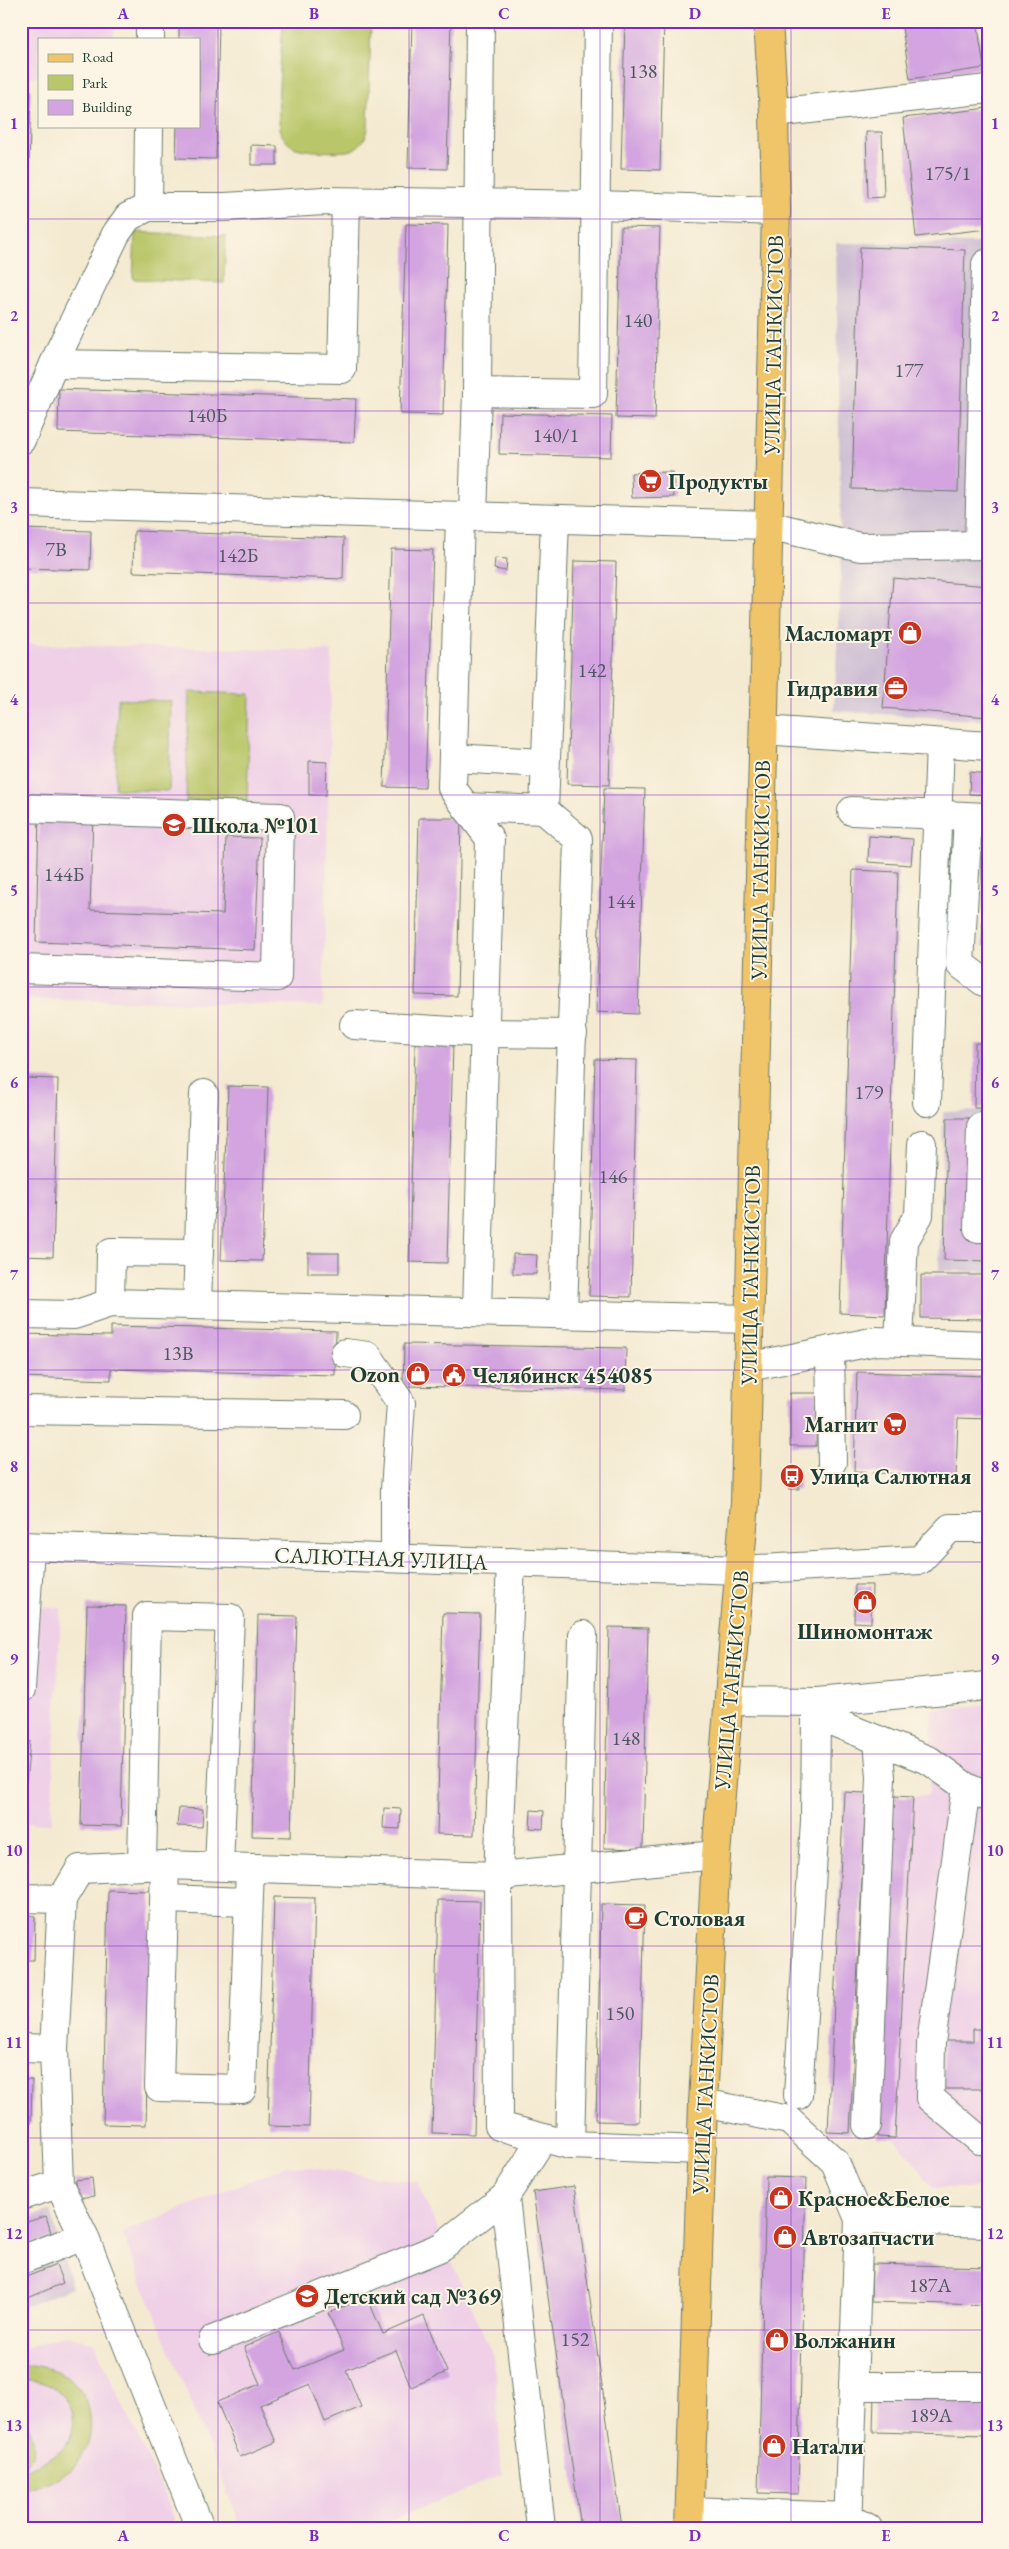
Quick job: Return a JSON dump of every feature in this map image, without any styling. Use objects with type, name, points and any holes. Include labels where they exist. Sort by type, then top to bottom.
[{"type":"main road","name":"УЛИЦА ТАНКИСТОВ","points":[[689,2520],[703,2103],[716,1855],[745,1502],[776,211],[774,113],[768,21]]},
{"type":"street","points":[[150,21],[150,38]]},
{"type":"street","points":[[477,1312],[490,839],[452,788],[452,758],[477,392],[480,21]]},
{"type":"street","points":[[477,392],[592,394],[597,205],[598,21]]},
{"type":"street","points":[[774,113],[988,89]]},
{"type":"street","points":[[148,208],[149,128]]},
{"type":"street","points":[[54,364],[342,368],[346,202]]},
{"type":"street","points":[[21,440],[54,364],[116,234],[128,217],[148,208],[346,202],[597,205],[776,211]]},
{"type":"street","points":[[21,504],[768,525],[860,547],[984,544],[986,264],[988,264]]},
{"type":"street","points":[[544,810],[555,519]]},
{"type":"street","points":[[764,730],[988,746]]},
{"type":"street","points":[[927,1102],[940,743]]},
{"type":"street","points":[[452,758],[545,763]]},
{"type":"street","points":[[466,807],[544,810],[578,839],[574,1034],[563,1314]]},
{"type":"street","points":[[21,808],[280,817],[277,977],[21,969]]},
{"type":"street","points":[[852,811],[978,817],[960,964],[984,982],[988,982]]},
{"type":"street","points":[[354,1025],[485,1033],[574,1034]]},
{"type":"street","points":[[197,1305],[204,1094]]},
{"type":"street","points":[[981,1127],[978,1228],[988,1228]]},
{"type":"street","points":[[900,1341],[904,1241],[919,1215],[922,1144]]},
{"type":"street","points":[[110,1303],[111,1252],[199,1253]]},
{"type":"street","points":[[21,1314],[74,1315],[110,1303],[749,1319]]},
{"type":"street","points":[[748,1367],[876,1341],[988,1344]]},
{"type":"street","points":[[830,1350],[832,1462]]},
{"type":"street","points":[[345,1353],[368,1356],[401,1403],[395,1490],[395,1558]]},
{"type":"street","points":[[21,1410],[344,1414]]},
{"type":"street","name":"САЛЮТНАЯ УЛИЦА","points":[[26,1547],[740,1570],[920,1560],[950,1528],[988,1528]]},
{"type":"street","points":[[21,1690],[26,1547]]},
{"type":"street","points":[[511,1562],[498,1876],[500,2126],[570,2146],[702,2150]]},
{"type":"street","points":[[219,1866],[230,1618],[147,1616],[154,1865],[164,1899],[160,2087],[242,2089],[250,1868]]},
{"type":"street","points":[[570,2146],[583,1635]]},
{"type":"street","points":[[730,1701],[816,1708],[988,1686]]},
{"type":"street","points":[[816,1708],[878,1740],[930,1762],[977,1792],[930,2043],[930,2098],[980,2140]]},
{"type":"street","points":[[798,2095],[815,1821],[816,1708]]},
{"type":"street","points":[[867,2125],[881,1777],[878,1740]]},
{"type":"street","points":[[200,2528],[84,2236],[60,2184],[54,2049],[62,1899],[80,1869],[154,1865],[219,1866],[498,1876],[716,1855]]},
{"type":"street","points":[[21,1898],[62,1899]]},
{"type":"street","points":[[164,1899],[248,1902]]},
{"type":"street","points":[[21,2048],[54,2049]]},
{"type":"street","points":[[689,2520],[854,2524],[853,2386],[859,2218],[835,2162],[789,2120],[703,2103]]},
{"type":"street","points":[[213,2340],[441,2248],[505,2197],[543,2138]]},
{"type":"street","points":[[21,2196],[60,2184]]},
{"type":"street","points":[[505,2197],[541,2528]]},
{"type":"street","points":[[859,2218],[988,2223]]},
{"type":"street","points":[[21,2260],[84,2236]]},
{"type":"street","points":[[853,2386],[988,2386]]},
{"type":"shaded area","points":[[21,21],[114,21],[114,38],[38,38],[38,77],[21,76]]},
{"type":"shaded area","points":[[836,243],[988,243],[988,721],[834,711],[841,563]]},
{"type":"shaded area","name":"Школа №101","points":[[21,644],[332,651],[323,1006],[21,999]]},
{"type":"shaded area","points":[[988,1111],[988,1272],[939,1271],[943,1112]]},
{"type":"shaded area","points":[[21,1606],[61,1608],[51,1824],[21,1823]]},
{"type":"shaded area","points":[[988,1705],[988,2188],[934,2188],[895,2138],[913,1797],[929,1794],[932,1709]]},
{"type":"shaded area","name":"Детский сад №369","points":[[288,2165],[417,2182],[494,2358],[502,2475],[373,2528],[242,2528],[122,2233]]},
{"type":"shaded area","points":[[51,2210],[72,2288],[21,2308],[21,2220]]},
{"type":"shaded area","points":[[65,2335],[94,2342],[168,2502],[176,2528],[21,2528],[21,2349]]},
{"type":"green space","points":[[283,21],[371,21],[368,129],[362,142],[352,150],[323,152],[299,149],[286,141],[282,135],[279,124],[279,96]]},
{"type":"green space","points":[[135,232],[226,236],[224,283],[133,279]]},
{"type":"green space","points":[[189,692],[250,694],[247,802],[186,800]]},
{"type":"green space","points":[[118,699],[171,701],[169,791],[115,789]]},
{"type":"green space","points":[[30,2365],[58,2372],[76,2384],[88,2407],[90,2433],[87,2446],[73,2467],[55,2479],[21,2492],[21,2471],[45,2462],[61,2451],[72,2434],[73,2422],[71,2410],[66,2399],[58,2391],[47,2384],[34,2381],[21,2382],[21,2367]]},
{"type":"green space","points":[[21,2409],[31,2432],[34,2448],[33,2455],[21,2466]]},
{"type":"building","points":[[179,21],[219,21],[216,159],[176,158],[177,128],[200,128],[200,38],[179,38]]},
{"type":"building","points":[[412,21],[451,21],[447,169],[408,168]]},
{"type":"building","points":[[625,21],[664,21],[660,170],[621,169]]},
{"type":"building","points":[[901,21],[977,21],[984,68],[910,79]]},
{"type":"building","points":[[21,90],[31,90],[23,394],[21,394]]},
{"type":"building","points":[[988,108],[988,229],[916,237],[903,118]]},
{"type":"building","points":[[866,132],[882,132],[884,197],[868,198]]},
{"type":"building","points":[[251,145],[277,146],[277,165],[251,165]]},
{"type":"building","points":[[406,224],[448,225],[443,415],[400,414]]},
{"type":"building","points":[[621,227],[660,228],[655,419],[616,418]]},
{"type":"building","points":[[860,247],[965,250],[958,492],[852,489]]},
{"type":"building","points":[[59,389],[356,399],[354,442],[58,432]]},
{"type":"building","points":[[500,413],[612,416],[611,457],[499,454]]},
{"type":"building","points":[[673,472],[674,497],[632,498],[631,473]]},
{"type":"building","points":[[21,529],[91,531],[90,570],[21,568]]},
{"type":"building","points":[[134,531],[344,538],[343,579],[133,572]]},
{"type":"building","points":[[391,549],[433,550],[425,788],[384,787]]},
{"type":"building","points":[[495,558],[507,559],[506,571],[494,569]]},
{"type":"building","points":[[574,561],[616,562],[609,785],[567,784]]},
{"type":"building","points":[[893,578],[988,586],[988,717],[883,708]]},
{"type":"building","points":[[309,761],[327,762],[326,795],[309,795]]},
{"type":"building","points":[[970,772],[988,774],[988,795],[969,794]]},
{"type":"building","points":[[604,788],[645,789],[638,1014],[596,1012]]},
{"type":"building","points":[[39,814],[93,815],[90,910],[223,914],[226,837],[260,838],[255,950],[36,942]]},
{"type":"building","points":[[419,818],[461,818],[457,996],[415,995]]},
{"type":"building","points":[[869,836],[913,839],[911,865],[868,862]]},
{"type":"building","points":[[982,856],[988,856],[988,946],[983,946]]},
{"type":"building","points":[[853,870],[898,872],[885,1315],[840,1313]]},
{"type":"building","points":[[415,1043],[453,1044],[447,1263],[409,1262]]},
{"type":"building","points":[[975,1043],[988,1043],[988,1108],[974,1108]]},
{"type":"building","points":[[595,1059],[637,1060],[631,1297],[589,1296]]},
{"type":"building","points":[[21,1078],[58,1079],[53,1257],[21,1256]]},
{"type":"building","points":[[228,1086],[268,1087],[262,1261],[221,1260]]},
{"type":"building","points":[[947,1118],[972,1118],[969,1240],[988,1240],[988,1261],[944,1260]]},
{"type":"building","points":[[308,1253],[339,1253],[339,1273],[308,1273]]},
{"type":"building","points":[[513,1254],[537,1255],[536,1274],[513,1274]]},
{"type":"building","points":[[921,1275],[988,1275],[988,1319],[921,1318]]},
{"type":"building","points":[[111,1326],[336,1331],[335,1375],[111,1369],[111,1380],[21,1377],[21,1334],[111,1336]]},
{"type":"building","points":[[404,1344],[626,1348],[625,1390],[403,1386]]},
{"type":"building","points":[[857,1372],[988,1376],[988,1419],[958,1418],[956,1476],[854,1472]]},
{"type":"building","points":[[790,1393],[817,1393],[816,1446],[790,1446]]},
{"type":"building","points":[[789,1472],[799,1472],[799,1489],[789,1489]]},
{"type":"building","points":[[855,1585],[872,1585],[871,1623],[854,1622]]},
{"type":"building","points":[[87,1605],[126,1606],[121,1826],[81,1825]]},
{"type":"building","points":[[443,1613],[480,1614],[474,1835],[437,1834]]},
{"type":"building","points":[[258,1615],[297,1616],[291,1837],[252,1836]]},
{"type":"building","points":[[609,1627],[648,1628],[643,1849],[604,1848]]},
{"type":"building","points":[[21,1740],[30,1741],[26,1782],[21,1782]]},
{"type":"building","points":[[844,1792],[866,1793],[850,2133],[828,2132]]},
{"type":"building","points":[[894,1796],[913,1797],[895,2138],[878,2137]]},
{"type":"building","points":[[179,1808],[203,1809],[202,1827],[177,1826]]},
{"type":"building","points":[[384,1808],[401,1809],[400,1829],[383,1828]]},
{"type":"building","points":[[531,1810],[544,1811],[543,1829],[530,1828]]},
{"type":"building","points":[[108,1890],[151,1891],[146,2125],[103,2124]]},
{"type":"building","points":[[274,1897],[315,1898],[309,2127],[268,2126]]},
{"type":"building","points":[[438,1900],[480,1901],[474,2134],[432,2133]]},
{"type":"building","points":[[601,1904],[645,1905],[639,2122],[596,2121]]},
{"type":"building","points":[[21,1915],[35,1916],[34,1960],[21,1960]]},
{"type":"building","points":[[973,2029],[988,2029],[988,2089],[944,2089],[944,2041],[973,2041]]},
{"type":"building","points":[[21,2079],[32,2080],[31,2124],[21,2124]]},
{"type":"building","points":[[766,2177],[806,2178],[798,2494],[758,2493]]},
{"type":"building","points":[[92,2178],[94,2196],[77,2198],[75,2180]]},
{"type":"building","points":[[574,2186],[622,2528],[581,2528],[533,2192]]},
{"type":"building","points":[[46,2216],[52,2236],[21,2247],[21,2224]]},
{"type":"building","points":[[872,2264],[988,2267],[988,2305],[871,2302]]},
{"type":"building","points":[[56,2265],[63,2283],[21,2301],[21,2279]]},
{"type":"building","points":[[367,2297],[383,2334],[424,2316],[447,2372],[411,2387],[396,2350],[346,2370],[361,2407],[325,2422],[310,2384],[260,2405],[276,2442],[240,2457],[217,2402],[260,2384],[244,2347],[279,2332],[295,2370],[344,2350],[328,2313]]},
{"type":"building","points":[[874,2395],[988,2397],[988,2435],[873,2432]]},
{"type":"place","name":"Продукты","points":[[650,481]]},
{"type":"place","name":"Масломарт","points":[[910,633]]},
{"type":"place","name":"Гидравия","points":[[896,688]]},
{"type":"place","name":"Школа №101","points":[[174,825]]},
{"type":"place","name":"Ozon","points":[[418,1374]]},
{"type":"place","name":"Челябинск 454085","points":[[454,1375]]},
{"type":"place","name":"Магнит","points":[[895,1424]]},
{"type":"place","name":"Улица Салютная","points":[[792,1476]]},
{"type":"place","name":"Шиномонтаж","points":[[865,1602]]},
{"type":"place","name":"Столовая","points":[[636,1918]]},
{"type":"place","name":"Красное&Белое","points":[[781,2198]]},
{"type":"place","name":"Автозапчасти","points":[[785,2237]]},
{"type":"place","name":"Детский сад №369","points":[[307,2296]]},
{"type":"place","name":"Волжанин","points":[[777,2340]]},
{"type":"place","name":"Натали","points":[[774,2446]]}]
